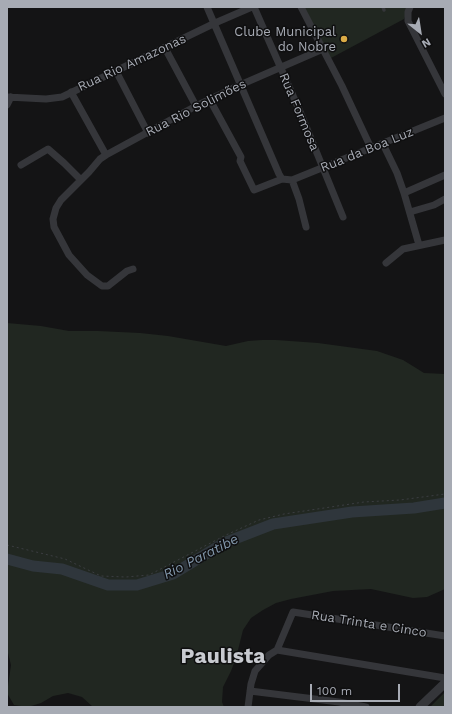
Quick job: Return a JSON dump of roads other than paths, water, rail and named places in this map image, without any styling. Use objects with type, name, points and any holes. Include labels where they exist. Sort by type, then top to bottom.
[{"type":"street","points":[[207,7],[279,174],[287,179],[299,199],[306,227]]},
{"type":"street","name":"Rua Rio Amazonas","points":[[9,97],[55,99],[62,97],[215,23],[253,7]]},
{"type":"street","name":"Rua Formosa","points":[[253,7],[301,114],[343,217]]},
{"type":"street","points":[[301,7],[342,86],[371,148]]},
{"type":"street","points":[[410,7],[408,12],[408,21],[445,94]]},
{"type":"street","points":[[165,48],[196,106]]},
{"type":"street","name":"Rua Rio Solimões","points":[[133,269],[127,271],[110,285],[104,286],[87,275],[68,255],[56,231],[53,219],[58,203],[100,159],[106,155],[196,106],[323,49]]},
{"type":"street","points":[[116,70],[148,133]]},
{"type":"street","points":[[71,92],[106,155]]},
{"type":"street","points":[[7,105],[9,97]]},
{"type":"street","name":"Rua da Boa Luz","points":[[210,100],[241,157],[240,161],[254,190],[322,168],[445,118]]},
{"type":"street","points":[[383,144],[397,173],[419,245]]},
{"type":"street","points":[[21,164],[48,149],[64,163],[80,181]]},
{"type":"street","points":[[404,193],[445,175]]},
{"type":"street","points":[[410,212],[434,205],[445,199]]},
{"type":"street","points":[[386,263],[403,249],[445,240]]},
{"type":"street","name":"Rua Trinta e Cinco","points":[[277,650],[293,612],[445,636]]},
{"type":"street","points":[[248,707],[253,676],[260,664],[269,655],[277,650],[445,678]]},
{"type":"street","points":[[420,707],[445,683]]},
{"type":"street","points":[[250,691],[339,702],[366,707]]},
{"type":"waterway","name":"Rio Paratibe","points":[[7,559],[33,566],[62,569],[108,585],[137,585],[173,574],[224,543],[273,524],[352,512],[414,508],[445,503]]},
{"type":"place","name":"Clube Municipal do Nobre","points":[[344,39]]},
{"type":"district","name":"Paulista","points":[[223,657]]}]
